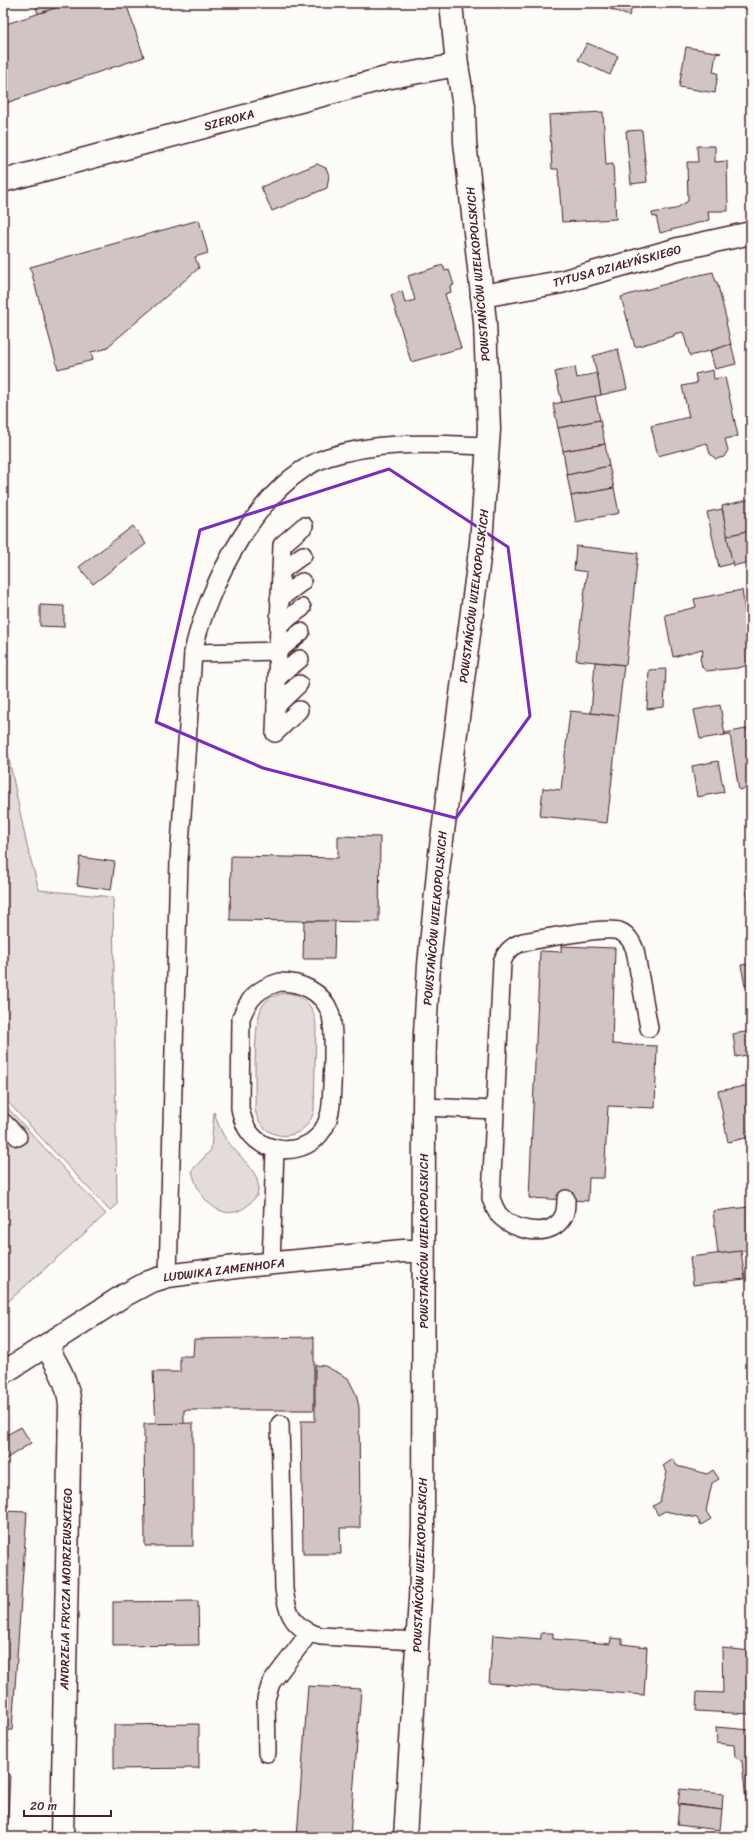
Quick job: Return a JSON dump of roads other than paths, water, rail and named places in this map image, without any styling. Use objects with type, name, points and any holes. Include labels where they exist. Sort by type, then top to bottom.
[{"type":"street","name":"POWSTAŃCÓW WIELKOPOLSKICH","points":[[405,1837],[418,1641],[423,1527],[423,1251],[426,1020],[434,908],[476,589],[484,511],[488,446],[488,379],[482,296],[466,142],[464,106],[457,65],[451,3]]},
{"type":"street","name":"SZEROKA","points":[[3,181],[386,78],[457,65]]},
{"type":"street","name":"TYTUSA DZIAŁYŃSKIEGO","points":[[482,296],[561,282],[685,248],[751,233]]},
{"type":"street","name":"LUDWIKA ZAMENHOFA","points":[[3,1373],[137,1287],[168,1276],[403,1251],[423,1251]]},
{"type":"street","name":"ANDRZEJA FRYCZA MODRZEWSKIEGO","points":[[46,1346],[62,1374],[70,1405],[62,1837]]},
{"type":"lane","points":[[168,1276],[179,860],[193,653],[197,632],[206,605],[228,558],[259,514],[277,493],[297,474],[327,457],[372,447],[405,444],[488,446]]},
{"type":"lane","points":[[299,710],[275,733],[282,545],[304,526]]},
{"type":"lane","points":[[281,571],[303,555]]},
{"type":"lane","points":[[280,599],[302,582]]},
{"type":"lane","points":[[279,625],[302,608]]},
{"type":"lane","points":[[193,653],[278,651],[301,632]]},
{"type":"lane","points":[[277,678],[300,659]]},
{"type":"lane","points":[[276,706],[299,684]]},
{"type":"lane","points":[[566,1199],[566,1209],[561,1221],[548,1229],[529,1230],[518,1227],[500,1215],[494,1208],[490,1187],[502,962],[509,950],[515,945],[607,929],[621,932],[632,942],[635,950],[649,1028]]},
{"type":"lane","points":[[280,982],[295,982],[308,988],[322,1000],[330,1012],[332,1025],[331,1105],[329,1118],[322,1132],[312,1141],[299,1148],[287,1150],[275,1149],[263,1144],[250,1134],[243,1122],[240,1108],[241,1018],[246,1006],[254,994],[266,986],[280,982]]},
{"type":"lane","points":[[424,1107],[495,1110]]},
{"type":"lane","points":[[3,1122],[18,1137]]},
{"type":"lane","points":[[271,1264],[275,1149]]},
{"type":"lane","points":[[280,1424],[285,1598],[287,1607],[292,1617],[310,1632],[321,1636],[418,1641]]},
{"type":"lane","points":[[267,1753],[267,1691],[271,1683],[310,1632]]}]
